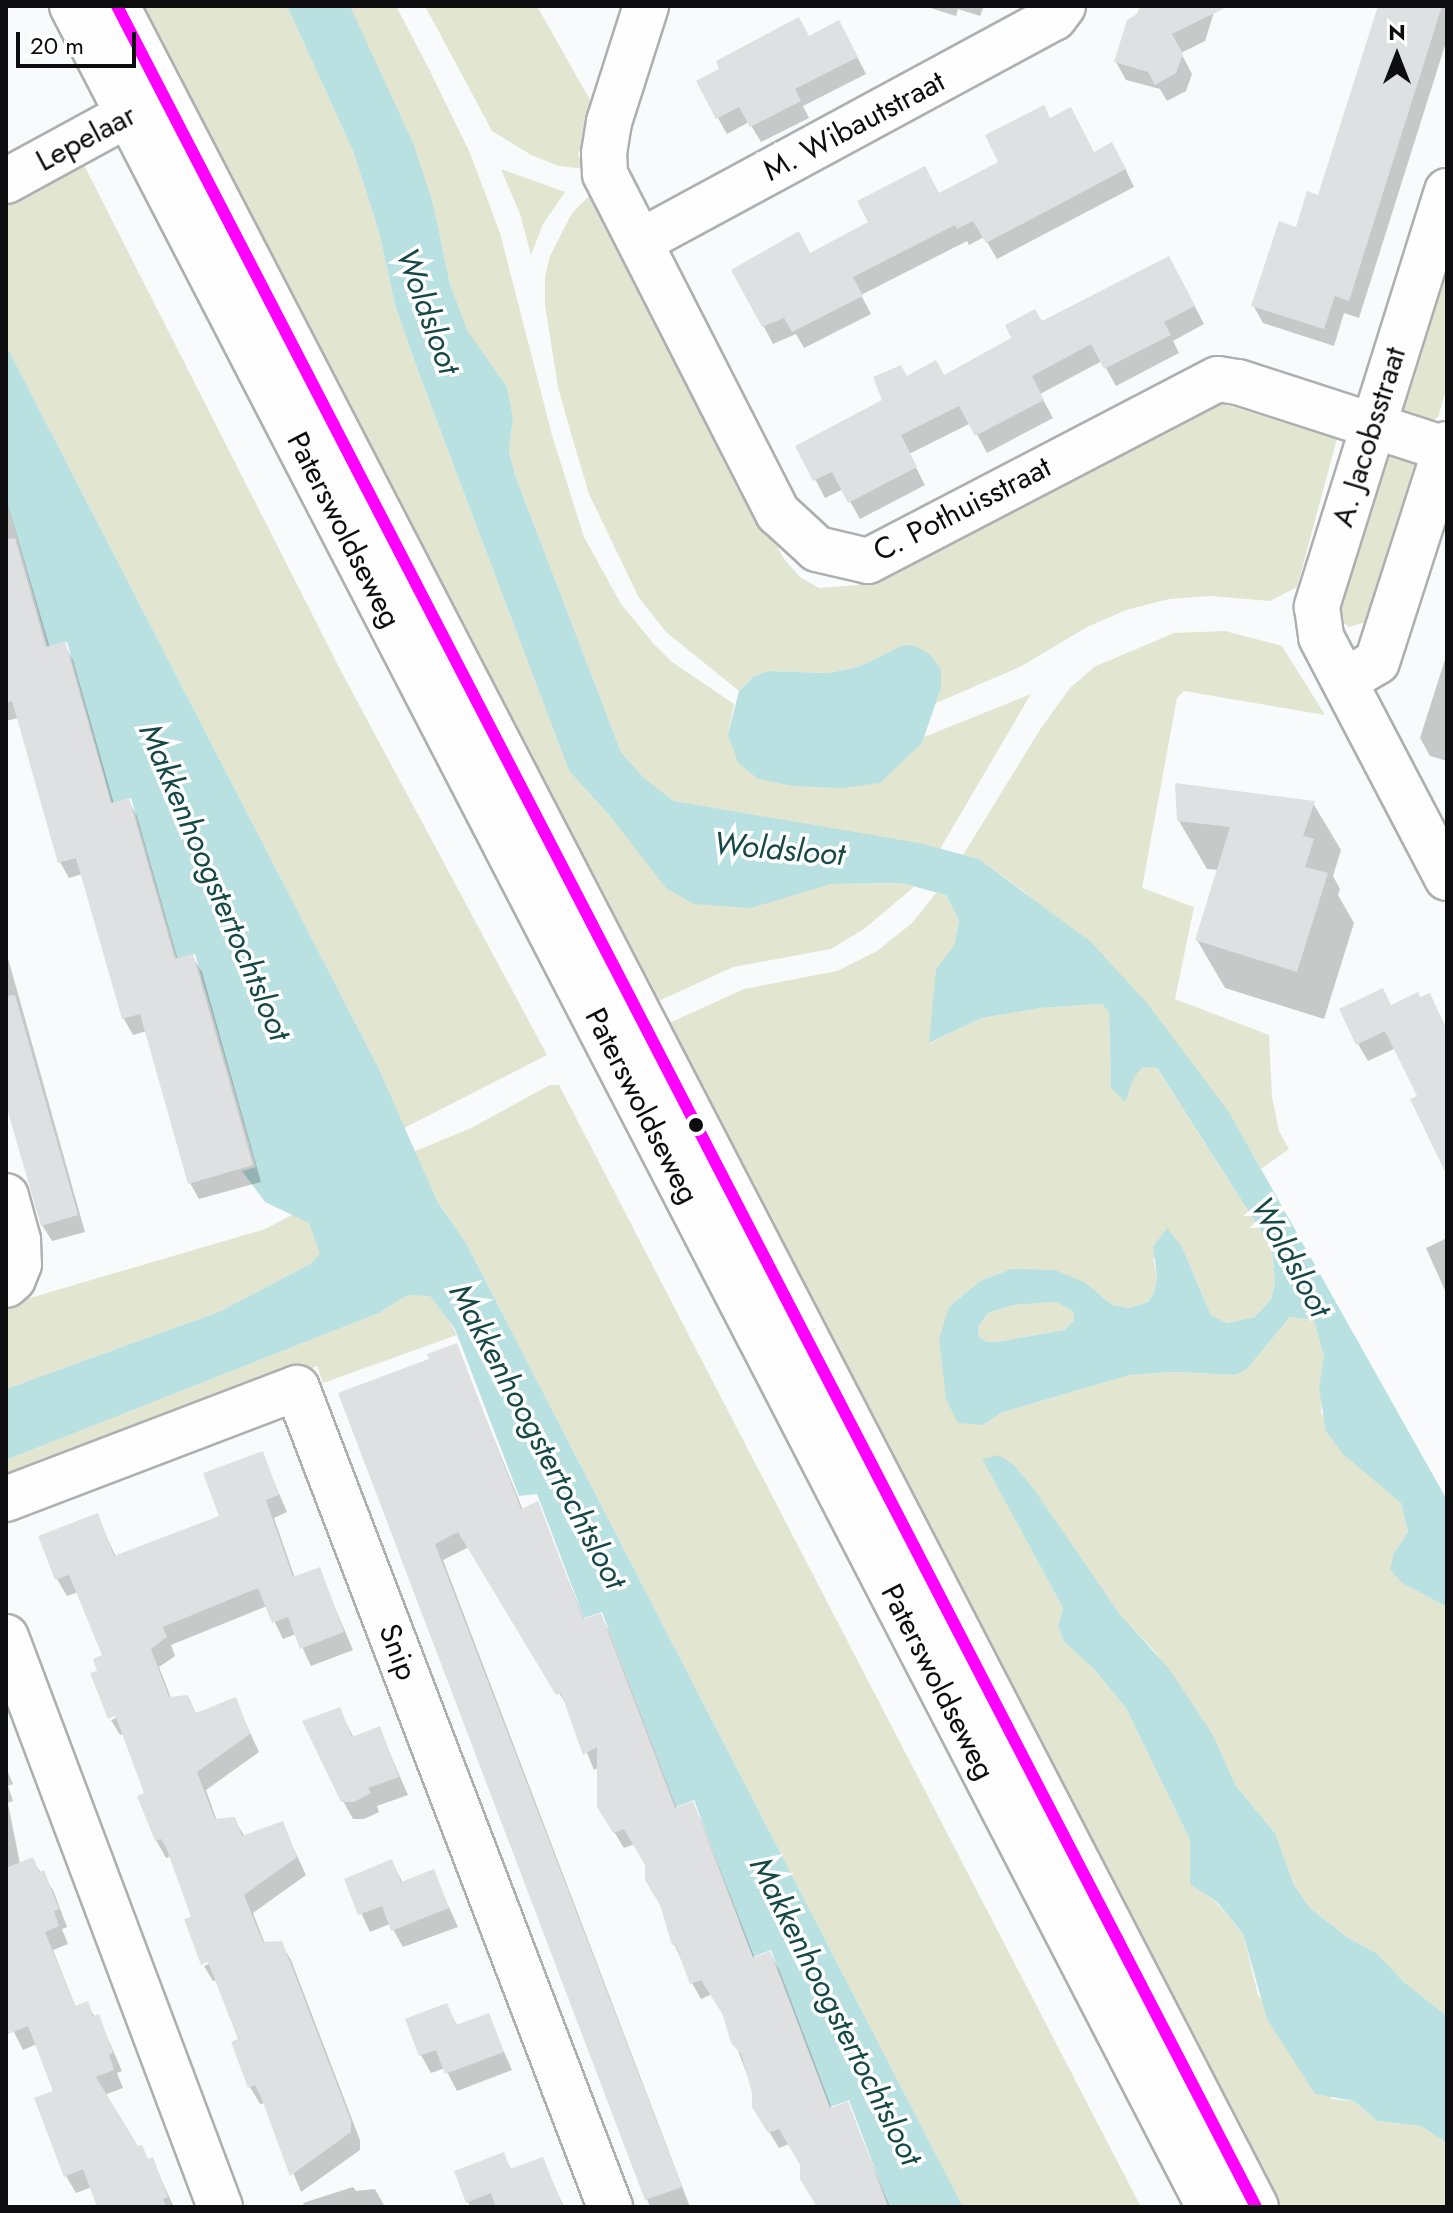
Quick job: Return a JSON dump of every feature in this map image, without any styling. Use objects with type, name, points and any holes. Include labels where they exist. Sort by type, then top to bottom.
[{"type":"main road","name":"Paterswoldseweg","points":[[72,6],[147,106],[642,1024],[1256,2207]]},
{"type":"main road","name":"Paterswoldseweg","points":[[117,6],[147,106],[1209,2207]]},
{"type":"main road","name":"C. Pothuisstraat","points":[[646,6],[609,122],[604,153],[610,185],[778,513],[817,549],[868,561],[1218,379],[1238,382],[1371,427],[1446,446]]},
{"type":"main road","name":"M. Wibautstraat","points":[[641,241],[1054,18],[1063,6]]},
{"type":"main road","name":"Lepelaar","points":[[6,181],[147,106]]},
{"type":"main road","name":"A. Jacobsstraat","points":[[1444,865],[1321,637],[1317,607],[1447,191]]},
{"type":"main road","points":[[1345,681],[1377,662],[1446,446]]},
{"type":"main road","points":[[6,1196],[18,1240],[19,1264],[13,1279],[6,1285]]},
{"type":"main road","name":"Snip","points":[[6,1499],[297,1388],[610,2207]]},
{"type":"main road","points":[[6,1637],[220,2207]]},
{"type":"green space","points":[[134,6],[287,6],[353,151],[379,232],[395,305],[569,771],[610,816],[791,893],[831,884],[901,883],[914,887],[864,929],[831,949],[733,967],[652,1004]]},
{"type":"green space","points":[[350,6],[396,6],[428,67],[470,153],[500,233],[552,435],[584,537],[621,604],[653,643],[672,662],[734,704],[728,734],[922,743],[924,737],[1031,694],[940,849],[674,801],[645,779],[621,752],[515,475],[509,451],[513,417],[507,387],[466,330],[450,284],[433,203]]},
{"type":"green space","points":[[425,6],[537,6],[595,109],[578,155],[586,169],[559,166],[531,155],[492,131]]},
{"type":"green space","points":[[83,163],[342,673],[547,1055],[402,1129],[378,1067],[6,345],[6,203]]},
{"type":"green space","points":[[501,169],[565,192],[543,224],[531,255],[520,214]]},
{"type":"green space","points":[[593,192],[784,559],[800,577],[819,588],[858,585],[1207,405],[1220,403],[1337,439],[1297,587],[1270,601],[1211,596],[1169,599],[1126,610],[1087,627],[1020,667],[936,703],[941,688],[903,645],[858,667],[828,673],[769,671],[754,676],[739,691],[666,632],[639,598],[589,494],[570,430],[558,387],[545,305],[545,277],[550,256],[572,213]]},
{"type":"green space","points":[[1447,258],[1447,387],[1438,417],[1431,422],[1404,417],[1401,407]]},
{"type":"green space","points":[[1397,454],[1415,465],[1414,483],[1378,600],[1366,622],[1349,627],[1339,619],[1339,595],[1381,461]]},
{"type":"green space","points":[[1225,631],[1282,646],[1325,715],[1184,691],[1177,698],[1142,888],[1194,907],[1175,999],[1269,1035],[1272,1097],[1279,1131],[1289,1149],[1261,1169],[1229,1112],[1026,893],[979,859],[963,855],[1041,728],[1070,688],[1094,667],[1174,633]]},
{"type":"green space","points":[[937,892],[946,895],[959,920],[954,945],[936,969],[930,1043],[982,1018],[1040,1008],[1102,1004],[1109,1011],[1111,1088],[1134,1077],[1143,1067],[1156,1067],[1272,1248],[1275,1283],[1271,1299],[1255,1317],[1227,1323],[1211,1315],[1182,1247],[1153,1259],[1157,1276],[1154,1293],[1148,1302],[1129,1308],[1112,1305],[1086,1283],[1011,1269],[980,1281],[949,1307],[983,1425],[1003,1412],[1130,1375],[1174,1372],[1234,1375],[1247,1369],[1290,1317],[1315,1320],[1324,1356],[1321,1413],[1373,1478],[1401,1503],[1408,1532],[1394,1553],[1402,1583],[1447,1607],[1447,2016],[1404,1982],[1376,1953],[1347,1937],[1310,1908],[1294,1885],[1275,1833],[1236,1786],[1213,1735],[1155,1652],[1119,1613],[1014,1465],[982,1459],[1063,1608],[1058,1626],[1064,1642],[1093,1668],[1126,1708],[1190,1840],[1191,1884],[1216,1902],[1243,1934],[1258,1995],[1332,2099],[1354,2101],[1377,2121],[1421,2126],[1447,2143],[1447,2207],[1276,2207],[665,1025],[744,989],[837,971],[877,951],[912,923]]},
{"type":"green space","points":[[550,1085],[559,1085],[1141,2207],[963,2207],[466,1243],[437,1201],[413,1152],[471,1128]]},
{"type":"green space","points":[[294,1214],[309,1223],[319,1243],[320,1255],[310,1264],[221,1311],[6,1389],[6,1305],[265,1229]]},
{"type":"green space","points":[[420,1293],[430,1296],[441,1307],[457,1335],[323,1383],[317,1366],[6,1483],[6,1460],[379,1313],[408,1295]]},
{"type":"green space","points":[[1056,1302],[1074,1312],[1074,1320],[1064,1330],[997,1342],[987,1342],[979,1336],[978,1327],[988,1313],[1013,1305]]},
{"type":"water","name":"Woldsloot","points":[[287,6],[350,6],[413,143],[433,203],[450,284],[467,330],[507,387],[513,417],[509,451],[515,475],[621,752],[645,779],[674,801],[919,843],[979,859],[1091,942],[1147,1003],[1229,1112],[1447,1500],[1447,1607],[1402,1583],[1390,1569],[1394,1553],[1408,1532],[1401,1503],[1343,1454],[1326,1431],[1319,1389],[1324,1356],[1314,1320],[1290,1317],[1247,1369],[1235,1375],[1174,1372],[1130,1375],[1003,1412],[983,1425],[958,1423],[946,1399],[939,1339],[949,1307],[980,1281],[1011,1269],[1055,1270],[1086,1283],[1112,1305],[1129,1308],[1148,1302],[1154,1293],[1157,1276],[1153,1247],[1167,1228],[1182,1247],[1211,1315],[1227,1323],[1255,1317],[1271,1299],[1275,1283],[1272,1248],[1157,1068],[1143,1067],[1134,1077],[1125,1102],[1111,1088],[1109,1012],[1102,1004],[1040,1008],[982,1018],[929,1043],[936,969],[954,945],[959,920],[946,895],[901,883],[831,884],[751,908],[694,904],[666,888],[610,816],[569,771],[395,305],[379,232],[353,151]],"holes":[[[1056,1302],[1074,1312],[1074,1320],[1064,1330],[997,1342],[987,1342],[979,1336],[978,1327],[988,1313],[1013,1305]]]},
{"type":"water","name":"Makkenhoogstertochtsloot","points":[[6,345],[378,1067],[437,1201],[466,1243],[963,2207],[889,2207],[849,2100],[830,2107],[771,1950],[753,1957],[694,1800],[676,1807],[602,1612],[584,1618],[537,1494],[519,1496],[455,1329],[430,1296],[408,1295],[379,1313],[6,1460],[6,1389],[221,1311],[310,1264],[320,1254],[309,1223],[265,1202],[242,1171],[256,1167],[195,954],[177,959],[131,798],[112,803],[67,642],[48,647],[6,498]]},
{"type":"water","points":[[903,645],[916,646],[931,655],[941,670],[941,688],[922,743],[880,783],[842,788],[793,786],[758,779],[738,763],[728,734],[739,691],[754,676],[769,671],[828,673],[858,667]]},
{"type":"water","points":[[999,1455],[1014,1465],[1033,1488],[1119,1613],[1170,1670],[1213,1735],[1236,1786],[1275,1833],[1294,1885],[1310,1908],[1347,1937],[1376,1953],[1404,1982],[1447,2016],[1447,2143],[1421,2126],[1377,2121],[1354,2101],[1315,2094],[1267,2019],[1243,1934],[1217,1902],[1190,1884],[1190,1840],[1126,1708],[1093,1668],[1064,1642],[1058,1626],[1063,1608],[982,1459]]},
{"type":"building","points":[[1140,6],[1229,6],[1172,34],[1183,54],[1176,73],[1155,85],[1148,72],[1114,62],[1127,20],[1137,14]]},
{"type":"building","points":[[1378,6],[1442,6],[1349,301],[1335,296],[1324,329],[1251,306],[1279,221],[1296,227],[1307,191],[1318,195]]},
{"type":"building","points":[[799,17],[809,36],[839,20],[858,57],[795,89],[801,101],[750,127],[739,107],[716,119],[696,81],[719,69],[716,61]]},
{"type":"building","points":[[1044,105],[1050,118],[1071,107],[1094,152],[1112,142],[1126,169],[986,243],[973,221],[957,229],[955,225],[853,277],[863,296],[792,332],[784,318],[762,327],[731,270],[799,231],[810,253],[868,222],[857,201],[925,166],[939,193],[998,162],[985,135]]},
{"type":"building","points":[[1169,256],[1195,306],[1164,322],[1171,335],[1104,369],[1091,344],[1032,376],[1044,400],[975,436],[959,406],[901,435],[917,467],[848,503],[832,472],[813,481],[795,446],[882,400],[873,377],[901,365],[907,376],[936,360],[944,375],[1011,338],[1005,325],[1035,309],[1042,321]]},
{"type":"building","points":[[15,538],[46,647],[65,641],[111,803],[129,798],[175,959],[193,954],[253,1165],[188,1184],[140,1014],[122,1019],[76,858],[58,863],[12,701],[6,703],[6,539]]},
{"type":"building","points":[[1175,783],[1315,801],[1303,836],[1314,839],[1305,867],[1328,873],[1297,972],[1195,940],[1230,827],[1177,821]]},
{"type":"building","points":[[1383,988],[1391,1005],[1418,992],[1420,997],[1430,993],[1447,1031],[1447,1176],[1410,1099],[1417,1096],[1385,1031],[1356,1045],[1339,1009]]},
{"type":"building","points":[[15,995],[78,1215],[41,1226],[6,1105],[6,996]]},
{"type":"building","points":[[457,1343],[521,1509],[538,1501],[583,1619],[601,1613],[675,1808],[693,1801],[753,1958],[770,1951],[830,2108],[848,2101],[888,2207],[817,2207],[800,2179],[800,2165],[779,2129],[768,2133],[752,2107],[752,2093],[741,2054],[731,2043],[723,2015],[701,1980],[690,1984],[675,1944],[672,1945],[660,1905],[645,1880],[645,1865],[624,1829],[613,1833],[597,1807],[597,1747],[583,1755],[561,1693],[556,1695],[458,1532],[435,1544],[682,2187],[645,2200],[338,1393],[429,1359],[427,1354]]},
{"type":"building","points":[[263,1451],[279,1495],[266,1500],[293,1577],[320,1567],[344,1632],[300,1649],[288,1617],[272,1623],[258,1588],[163,1627],[167,1637],[151,1649],[169,1697],[188,1695],[196,1713],[236,1697],[250,1734],[197,1772],[215,1819],[235,1817],[242,1836],[283,1821],[297,1857],[244,1895],[263,1942],[282,1941],[351,2121],[351,2132],[290,2176],[261,2097],[255,2085],[248,2088],[231,2042],[238,2039],[208,1962],[201,1965],[184,1919],[191,1917],[167,1850],[161,1839],[155,1841],[137,1796],[144,1793],[120,1728],[115,1716],[108,1719],[90,1673],[97,1671],[93,1659],[102,1655],[69,1575],[55,1580],[38,1536],[98,1513],[114,1556],[219,1516],[203,1473]]},
{"type":"building","points":[[340,1707],[352,1737],[380,1726],[399,1777],[368,1788],[371,1793],[354,1802],[341,1802],[302,1721]]},
{"type":"building","points":[[33,1857],[39,1872],[44,1870],[59,1909],[54,1911],[59,1926],[45,1932],[75,2006],[88,2001],[93,2016],[99,2014],[113,2053],[109,2055],[114,2070],[96,2077],[138,2146],[142,2145],[148,2159],[153,2157],[168,2197],[163,2199],[166,2207],[97,2207],[83,2169],[64,2177],[34,2098],[53,2091],[28,2026],[6,2035],[6,1868]]},
{"type":"building","points":[[392,1859],[401,1882],[434,1869],[449,1908],[391,1931],[382,1906],[358,1915],[344,1879]]},
{"type":"building","points":[[447,2003],[456,2025],[489,2013],[504,2052],[445,2074],[436,2050],[419,2056],[405,2019]]},
{"type":"building","points":[[504,2152],[510,2169],[543,2157],[563,2207],[496,2207],[491,2193],[466,2203],[454,2171]]},
{"type":"transit line","points":[[117,6],[1256,2207]]}]
